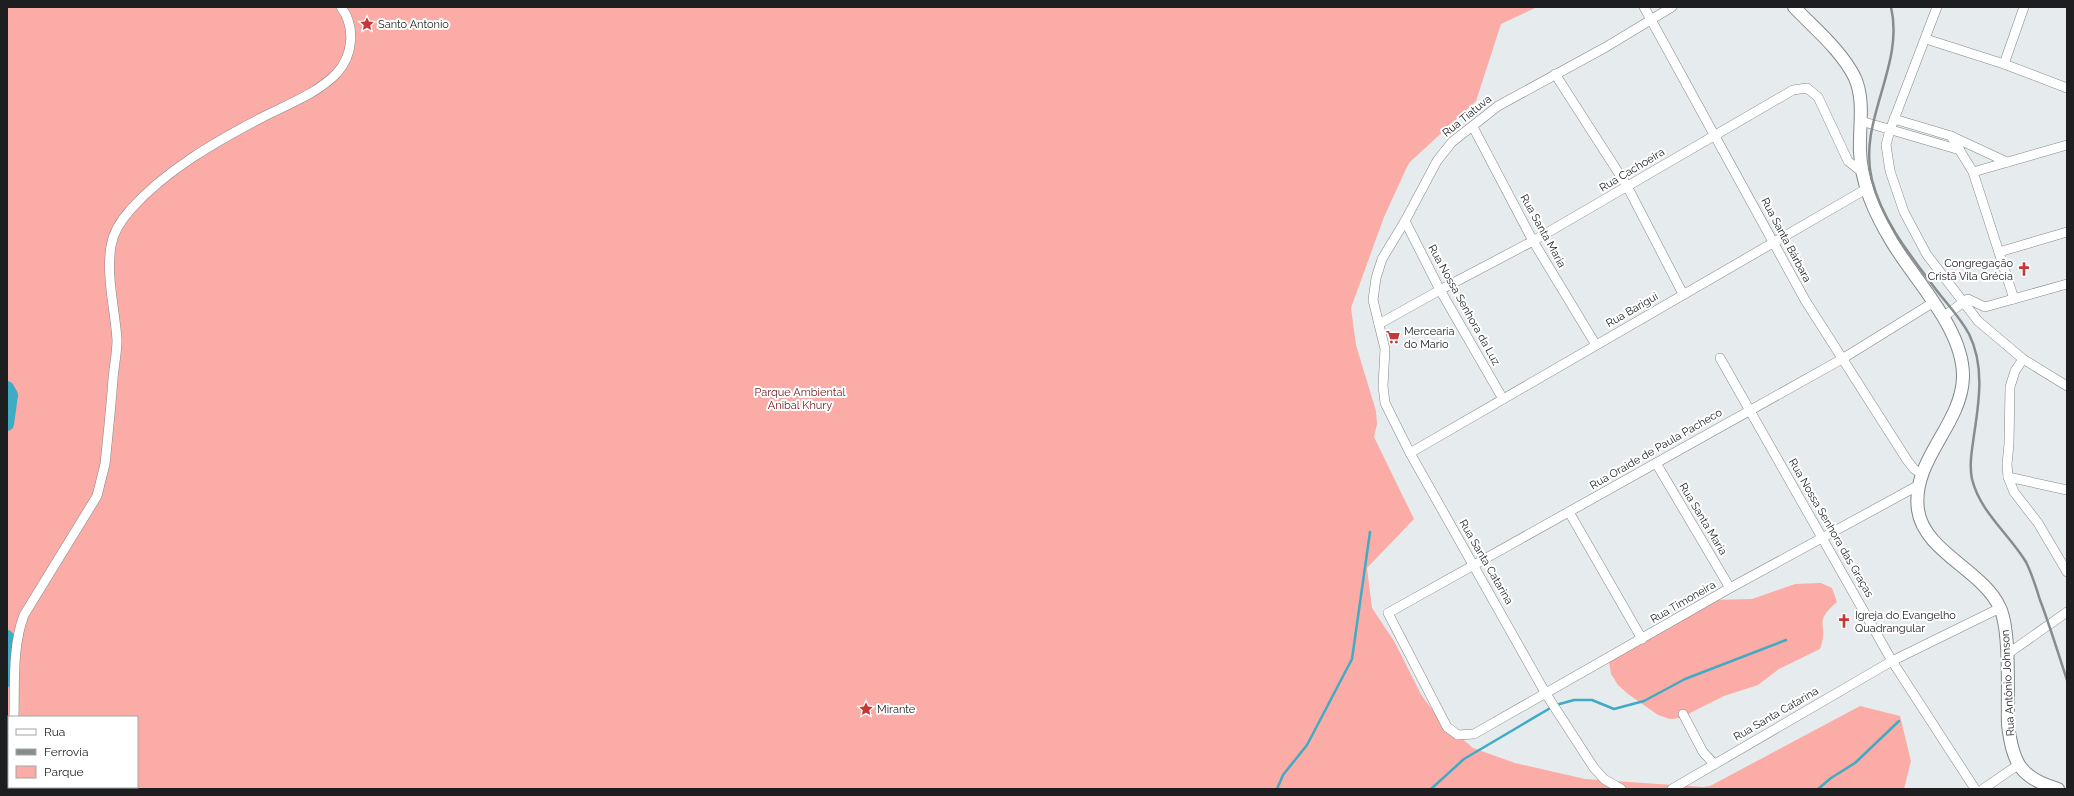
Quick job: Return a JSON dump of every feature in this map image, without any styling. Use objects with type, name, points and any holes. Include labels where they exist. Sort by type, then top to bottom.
[{"type":"main road","name":"Rua Antônio Johnson","points":[[1794,7],[1846,62],[1856,80],[1860,95],[1860,150],[1862,172],[1866,189],[1892,242],[1934,302],[1943,317],[1959,352],[1963,375],[1961,398],[1920,479],[1918,510],[1924,527],[1935,542],[1987,587],[2000,608],[2005,625],[2008,726],[2010,742],[2018,765],[2031,778],[2058,789]]},
{"type":"street","points":[[14,716],[16,644],[22,620],[97,496],[102,481],[117,342],[110,260],[111,245],[117,228],[130,210],[164,178],[238,130],[313,91],[337,73],[346,59],[351,45],[351,29],[345,12],[340,7]]},
{"type":"street","name":"Rua Santa Bárbara","points":[[1644,7],[1652,19],[1805,300],[1842,360],[1920,479]]},
{"type":"street","name":"Rua Tiatuva","points":[[1379,324],[1373,300],[1376,278],[1382,259],[1405,221],[1437,161],[1452,142],[1498,106],[1606,47],[1672,7]]},
{"type":"street","points":[[1937,7],[1926,39],[1894,119],[1886,145],[1890,171],[1904,212],[1927,256],[1978,321],[2023,359],[2067,386]]},
{"type":"street","points":[[2004,64],[2024,7]]},
{"type":"street","points":[[1926,39],[2004,64],[2067,88]]},
{"type":"street","points":[[1555,74],[1627,186],[1683,294]]},
{"type":"street","name":"Rua Cachoeira","points":[[1379,324],[1533,241],[1793,90],[1807,88],[1818,97],[1848,161],[1862,172]]},
{"type":"street","points":[[1894,119],[1951,136],[2007,162]]},
{"type":"street","points":[[1861,121],[1960,150]]},
{"type":"street","name":"Rua Santa Maria","points":[[1473,127],[1533,241],[1596,345]]},
{"type":"street","points":[[1951,136],[1973,172],[2014,299]]},
{"type":"street","points":[[1973,172],[2067,145]]},
{"type":"street","name":"Rua Barigui","points":[[1410,453],[1866,189]]},
{"type":"street","name":"Rua Nossa Senhora da Luz","points":[[1405,221],[1440,290],[1503,399]]},
{"type":"street","points":[[1999,252],[2067,232]]},
{"type":"street","points":[[1943,317],[1962,302],[1970,299],[1985,307],[2067,284]]},
{"type":"street","name":"Rua Oraide de Paula Pacheco","points":[[1458,735],[1447,727],[1388,613],[1749,410],[1842,360],[1934,302]]},
{"type":"street","name":"Rua Santa Catarina","points":[[1379,324],[1386,349],[1383,386],[1386,403],[1410,453],[1546,694],[1594,768],[1604,779],[1621,789]]},
{"type":"street","name":"Rua Nossa Senhora das Graças","points":[[1720,358],[1892,660],[1975,789]]},
{"type":"street","points":[[2023,359],[2015,371],[2010,388],[2009,444],[2007,464],[2008,478],[2014,492],[2038,523],[2067,572]]},
{"type":"street","name":"Rua Santa Maria","points":[[1656,463],[1730,588]]},
{"type":"street","points":[[2008,478],[2067,490]]},
{"type":"street","name":"Rua Timoneira","points":[[1458,735],[1474,734],[1730,588],[1823,537],[1920,479]]},
{"type":"street","points":[[1569,512],[1642,639]]},
{"type":"street","name":"Rua Santa Catarina","points":[[1672,789],[1892,660],[2000,608]]},
{"type":"street","points":[[2006,655],[2067,612]]},
{"type":"street","points":[[1683,714],[1703,752],[1714,764]]},
{"type":"street","points":[[1983,789],[2018,765]]},
{"type":"green space","name":"Parque Ambiental Anibal Khury","points":[[7,7],[1537,7],[1501,24],[1476,101],[1409,163],[1384,217],[1351,308],[1356,345],[1376,411],[1377,424],[1374,437],[1414,519],[1367,568],[1372,608],[1394,641],[1422,696],[1440,720],[1473,748],[1515,763],[1585,779],[1703,787],[1710,786],[1860,706],[1900,716],[1911,761],[1904,789],[21,789],[138,788],[138,716],[8,716],[8,763]]},
{"type":"green space","points":[[1821,583],[1832,588],[1837,602],[1829,609],[1823,620],[1823,640],[1820,649],[1779,669],[1758,685],[1724,696],[1680,718],[1670,719],[1658,715],[1628,694],[1618,685],[1611,674],[1609,661],[1712,600],[1752,599],[1795,584]]},
{"type":"waterway","points":[[7,388],[11,395],[7,424]]},
{"type":"waterway","points":[[1277,789],[1283,775],[1307,745],[1352,659],[1370,532]]},
{"type":"waterway","points":[[7,637],[11,666],[7,680]]},
{"type":"waterway","points":[[1556,705],[1574,700],[1592,700],[1614,709],[1644,701],[1685,679],[1786,640]]},
{"type":"waterway","points":[[1431,789],[1464,759],[1552,707]]},
{"type":"waterway","points":[[1818,789],[1831,778],[1855,763],[1899,721]]},
{"type":"waterway","points":[[7,731],[8,736]]},
{"type":"railway","points":[[1891,7],[1894,29],[1892,51],[1871,136],[1869,158],[1872,180],[1883,209],[1906,250],[1961,322],[1969,334],[1974,346],[1979,371],[1979,397],[1971,457],[1972,479],[1981,502],[2026,562],[2034,581],[2067,680]]},
{"type":"place","name":"Santo Antonio","points":[[367,24]]},
{"type":"place","name":"Congregação Cristã Vila Grécia","points":[[2024,269]]},
{"type":"place","name":"Mercearia do Mario","points":[[1393,337]]},
{"type":"place","name":"Igreja do Evangelho Quadrangular","points":[[1844,621]]},
{"type":"place","name":"Mirante","points":[[866,709]]}]
